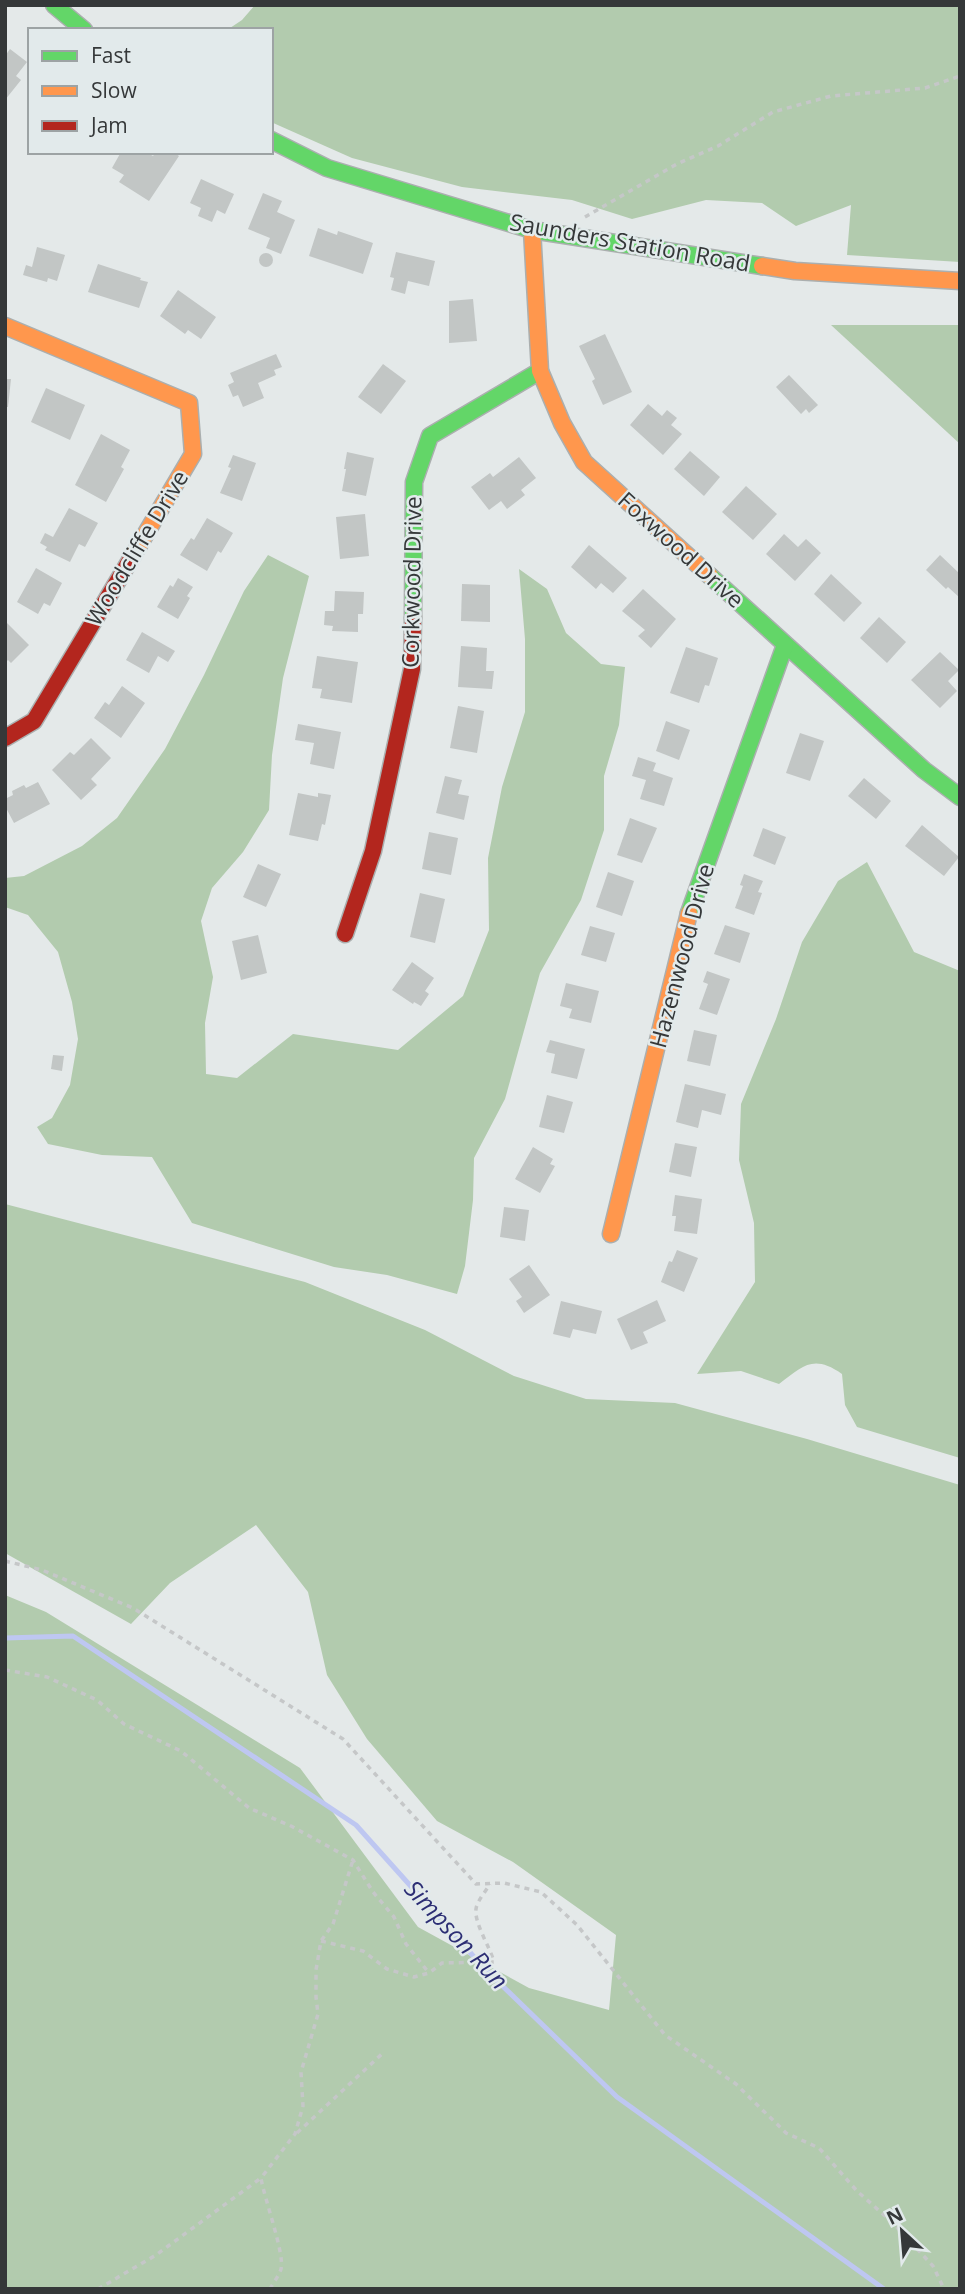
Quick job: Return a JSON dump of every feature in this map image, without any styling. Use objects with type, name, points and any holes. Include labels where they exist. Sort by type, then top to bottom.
[{"type":"street","points":[[54,5],[82,28]]},
{"type":"street","name":"Saunders Station Road","points":[[273,141],[327,168],[532,230],[795,271],[960,281]]},
{"type":"street","name":"Foxwood Drive","points":[[532,230],[540,371],[562,424],[584,462],[924,769],[960,797]]},
{"type":"street","name":"Woodcliffe Drive","points":[[5,326],[189,403],[194,454],[34,721],[5,738]]},
{"type":"street","name":"Corkwood Drive","points":[[345,934],[373,851],[412,669],[414,482],[430,436],[540,371]]},
{"type":"street","name":"Hazenwood Drive","points":[[611,1234],[689,913],[786,645]]},
{"type":"path","points":[[557,234],[677,164],[718,146],[773,112],[831,96],[925,88],[960,76]]},
{"type":"path","points":[[5,1561],[42,1570],[133,1608],[343,1739],[475,1884],[504,1883],[541,1892],[577,1925],[665,2035],[736,2084],[786,2133],[819,2148],[857,2191],[893,2223],[933,2266],[944,2289]]},
{"type":"path","points":[[5,1670],[47,1677],[97,1700],[124,1724],[181,1751],[249,1808],[291,1826],[354,1860],[373,1892],[394,1917],[406,1944],[429,1973]]},
{"type":"path","points":[[295,2134],[303,2106],[301,2072],[318,2014],[316,1970],[321,1941],[333,1924],[354,1860]]},
{"type":"path","points":[[321,1941],[363,1951],[387,1969],[414,1977],[429,1973],[442,1963],[494,1962],[489,1944],[479,1927],[476,1908],[491,1884]]},
{"type":"path","points":[[98,2289],[156,2255],[261,2178],[295,2134],[384,2052]]},
{"type":"path","points":[[261,2178],[281,2268],[270,2289]]},
{"type":"green space","points":[[255,5],[960,5],[960,262],[847,255],[851,205],[796,226],[762,203],[706,200],[632,219],[572,200],[462,187],[352,158],[273,123],[273,28],[230,28],[242,20]]},
{"type":"green space","points":[[831,325],[960,325],[960,444]]},
{"type":"green space","points":[[268,555],[309,576],[283,678],[272,755],[269,810],[243,852],[212,888],[201,921],[213,977],[205,1023],[206,1074],[237,1078],[293,1034],[398,1050],[463,996],[489,930],[488,858],[502,787],[525,712],[525,639],[519,569],[547,589],[566,633],[601,664],[625,667],[619,725],[604,776],[604,830],[581,900],[540,973],[505,1099],[474,1158],[473,1200],[465,1266],[457,1294],[387,1275],[334,1267],[192,1223],[152,1157],[102,1155],[48,1144],[37,1127],[52,1118],[70,1085],[78,1039],[72,1002],[58,952],[28,915],[5,907],[5,878],[24,876],[82,846],[117,818],[165,749],[244,591]]},
{"type":"green space","points":[[867,862],[914,952],[960,971],[960,1458],[857,1427],[845,1405],[842,1374],[823,1365],[802,1368],[779,1384],[741,1371],[697,1374],[755,1282],[754,1223],[739,1160],[741,1104],[776,1019],[802,942],[838,881]]},
{"type":"green space","points":[[5,1204],[305,1282],[425,1330],[514,1376],[586,1399],[675,1403],[960,1485],[960,2289],[5,2289],[5,1595],[46,1612],[300,1768],[418,1927],[529,1988],[609,2010],[616,1935],[513,1862],[437,1821],[367,1739],[327,1675],[308,1592],[256,1525],[170,1583],[131,1624],[5,1553]]},
{"type":"building","points":[[10,49],[27,62],[16,76],[21,80],[5,100],[5,56]]},
{"type":"building","points":[[120,154],[179,156],[149,201],[119,182],[124,175],[112,168]]},
{"type":"building","points":[[201,179],[234,194],[225,214],[217,210],[212,222],[198,216],[201,208],[190,203]]},
{"type":"building","points":[[263,193],[282,201],[277,212],[295,220],[281,254],[266,248],[270,238],[248,229]]},
{"type":"building","points":[[318,228],[337,235],[338,231],[373,243],[363,274],[309,256]]},
{"type":"building","points":[[37,247],[65,255],[57,281],[48,278],[47,282],[23,275],[26,265],[32,267]]},
{"type":"building","points":[[396,252],[435,261],[429,286],[408,281],[405,294],[391,290],[394,278],[390,277]]},
{"type":"building","points":[[266,253],[271,255],[271,265],[266,267],[261,265],[259,260],[261,255]]},
{"type":"building","points":[[98,264],[148,282],[139,308],[88,292]]},
{"type":"building","points":[[178,290],[216,317],[201,339],[188,330],[185,334],[160,316]]},
{"type":"building","points":[[473,299],[477,341],[449,343],[449,301]]},
{"type":"building","points":[[605,334],[632,392],[603,405],[592,381],[595,379],[579,346]]},
{"type":"building","points":[[276,354],[282,367],[274,370],[276,375],[258,383],[264,398],[243,407],[238,395],[233,397],[228,385],[234,382],[230,373]]},
{"type":"building","points":[[383,364],[406,381],[381,414],[358,397]]},
{"type":"building","points":[[789,375],[818,405],[809,413],[806,409],[801,414],[776,387]]},
{"type":"building","points":[[5,379],[11,379],[8,407],[5,407]]},
{"type":"building","points":[[46,388],[85,405],[70,440],[31,422]]},
{"type":"building","points":[[648,404],[662,416],[667,410],[677,418],[671,425],[682,434],[663,455],[630,425]]},
{"type":"building","points":[[101,434],[130,450],[121,467],[124,469],[106,502],[75,485]]},
{"type":"building","points":[[690,451],[720,477],[704,496],[674,469]]},
{"type":"building","points":[[347,452],[374,458],[366,496],[342,491]]},
{"type":"building","points":[[233,455],[256,463],[242,501],[220,493],[231,468],[228,467]]},
{"type":"building","points":[[519,457],[536,478],[521,490],[525,495],[507,509],[501,501],[489,510],[471,487],[490,473],[493,477]]},
{"type":"building","points":[[746,486],[777,514],[753,540],[722,512]]},
{"type":"building","points":[[69,508],[98,523],[85,547],[79,544],[70,562],[45,550],[47,547],[40,543],[45,533],[53,537]]},
{"type":"building","points":[[365,514],[369,556],[340,559],[336,517]]},
{"type":"building","points":[[207,518],[233,533],[221,553],[218,551],[207,571],[180,555],[191,538],[194,540]]},
{"type":"building","points":[[784,534],[798,547],[806,539],[821,553],[795,581],[766,554]]},
{"type":"building","points":[[589,545],[627,578],[613,593],[601,583],[596,589],[571,567]]},
{"type":"building","points":[[940,555],[960,574],[960,598],[926,570]]},
{"type":"building","points":[[36,568],[62,583],[50,606],[44,603],[38,614],[17,602]]},
{"type":"building","points":[[831,574],[862,603],[844,622],[814,594]]},
{"type":"building","points":[[178,578],[193,587],[178,619],[157,607],[170,585],[173,587]]},
{"type":"building","points":[[462,584],[490,585],[490,622],[461,621]]},
{"type":"building","points":[[643,589],[676,619],[651,648],[638,636],[645,630],[622,611]]},
{"type":"building","points":[[335,591],[364,592],[363,614],[358,614],[358,632],[332,631],[333,626],[324,625],[325,611],[334,611]]},
{"type":"building","points":[[879,617],[906,642],[887,663],[860,638]]},
{"type":"building","points":[[5,621],[29,645],[11,663],[8,660],[5,663]]},
{"type":"building","points":[[142,632],[175,651],[168,662],[158,656],[149,673],[126,660]]},
{"type":"building","points":[[461,646],[487,648],[486,671],[494,671],[492,689],[458,687]]},
{"type":"building","points":[[686,647],[718,658],[709,686],[705,685],[699,703],[670,693]]},
{"type":"building","points":[[940,652],[959,670],[948,681],[957,691],[940,708],[911,680]]},
{"type":"building","points":[[317,656],[358,662],[352,703],[320,698],[322,689],[312,688]]},
{"type":"building","points":[[122,686],[145,703],[121,738],[94,718],[105,702],[109,705]]},
{"type":"building","points":[[458,706],[484,711],[477,753],[450,748]]},
{"type":"building","points":[[666,721],[690,730],[679,760],[656,751]]},
{"type":"building","points":[[298,724],[341,732],[334,769],[310,764],[314,743],[295,740]]},
{"type":"building","points":[[800,733],[824,741],[810,781],[786,773]]},
{"type":"building","points":[[91,738],[111,758],[91,779],[97,785],[81,800],[52,770],[70,752],[74,755]]},
{"type":"building","points":[[638,757],[656,763],[653,771],[673,778],[664,806],[640,799],[646,780],[632,776]]},
{"type":"building","points":[[445,776],[462,780],[458,794],[469,796],[464,820],[436,813]]},
{"type":"building","points":[[864,778],[891,801],[876,819],[848,796]]},
{"type":"building","points":[[38,782],[50,804],[14,823],[5,806],[5,799],[13,795],[12,791]]},
{"type":"building","points":[[298,793],[318,797],[318,793],[331,795],[325,825],[322,824],[318,841],[289,835]]},
{"type":"building","points":[[630,818],[657,828],[642,863],[617,855]]},
{"type":"building","points":[[922,825],[959,857],[944,876],[905,846]]},
{"type":"building","points":[[763,828],[786,837],[775,865],[753,856]]},
{"type":"building","points":[[429,832],[458,838],[451,875],[422,869]]},
{"type":"building","points":[[258,864],[281,874],[266,907],[243,897]]},
{"type":"building","points":[[608,872],[634,881],[622,916],[596,907]]},
{"type":"building","points":[[744,874],[763,881],[758,892],[762,893],[754,915],[735,908],[743,886],[740,885]]},
{"type":"building","points":[[420,893],[445,899],[435,943],[410,937]]},
{"type":"building","points":[[725,925],[750,933],[740,963],[714,954]]},
{"type":"building","points":[[590,926],[615,933],[606,962],[581,955]]},
{"type":"building","points":[[258,935],[267,973],[241,980],[232,941]]},
{"type":"building","points":[[412,962],[434,978],[425,991],[429,994],[421,1006],[414,1002],[413,1004],[392,990]]},
{"type":"building","points":[[707,971],[730,979],[717,1015],[699,1009],[708,984],[703,982]]},
{"type":"building","points":[[566,983],[599,991],[591,1023],[569,1018],[572,1009],[560,1006]]},
{"type":"building","points":[[694,1030],[717,1035],[710,1066],[687,1061]]},
{"type":"building","points":[[550,1040],[585,1049],[577,1079],[551,1073],[555,1054],[546,1052]]},
{"type":"building","points":[[53,1055],[64,1056],[62,1071],[51,1069]]},
{"type":"building","points":[[685,1084],[726,1094],[721,1115],[702,1110],[698,1128],[676,1122]]},
{"type":"building","points":[[547,1095],[573,1102],[564,1133],[539,1127]]},
{"type":"building","points":[[675,1143],[697,1147],[691,1177],[669,1172]]},
{"type":"building","points":[[533,1147],[553,1159],[550,1164],[555,1166],[540,1193],[515,1179]]},
{"type":"building","points":[[675,1195],[702,1199],[697,1234],[674,1231],[676,1216],[672,1216]]},
{"type":"building","points":[[504,1207],[529,1210],[525,1241],[500,1237]]},
{"type":"building","points":[[677,1250],[698,1258],[684,1292],[661,1282],[669,1261],[672,1262]]},
{"type":"building","points":[[529,1265],[550,1295],[524,1313],[516,1301],[522,1297],[509,1279]]},
{"type":"building","points":[[657,1300],[666,1321],[643,1332],[648,1343],[631,1350],[617,1319]]},
{"type":"building","points":[[561,1301],[602,1311],[596,1334],[573,1329],[570,1338],[553,1334]]},
{"type":"waterway","name":"Simpson Run","points":[[5,1638],[73,1636],[356,1825],[484,1968],[617,2097],[884,2289]]},
{"type":"traffic: fast","points":[[54,5],[82,28]]},
{"type":"traffic: fast","points":[[273,141],[327,168],[532,230],[762,266]]},
{"type":"traffic: fast","points":[[413,618],[414,482],[430,436],[540,371]]},
{"type":"traffic: fast","points":[[710,576],[924,770],[960,797]]},
{"type":"traffic: fast","points":[[689,913],[785,645]]},
{"type":"traffic: slow","points":[[532,230],[540,371],[562,423],[584,462],[710,576]]},
{"type":"traffic: slow","points":[[762,266],[795,271],[960,281]]},
{"type":"traffic: slow","points":[[5,326],[189,403],[193,454],[132,557]]},
{"type":"traffic: slow","points":[[611,1234],[689,913]]},
{"type":"traffic: jam","points":[[5,738],[34,721],[132,557]]},
{"type":"traffic: jam","points":[[345,934],[373,851],[412,669],[413,618]]}]
